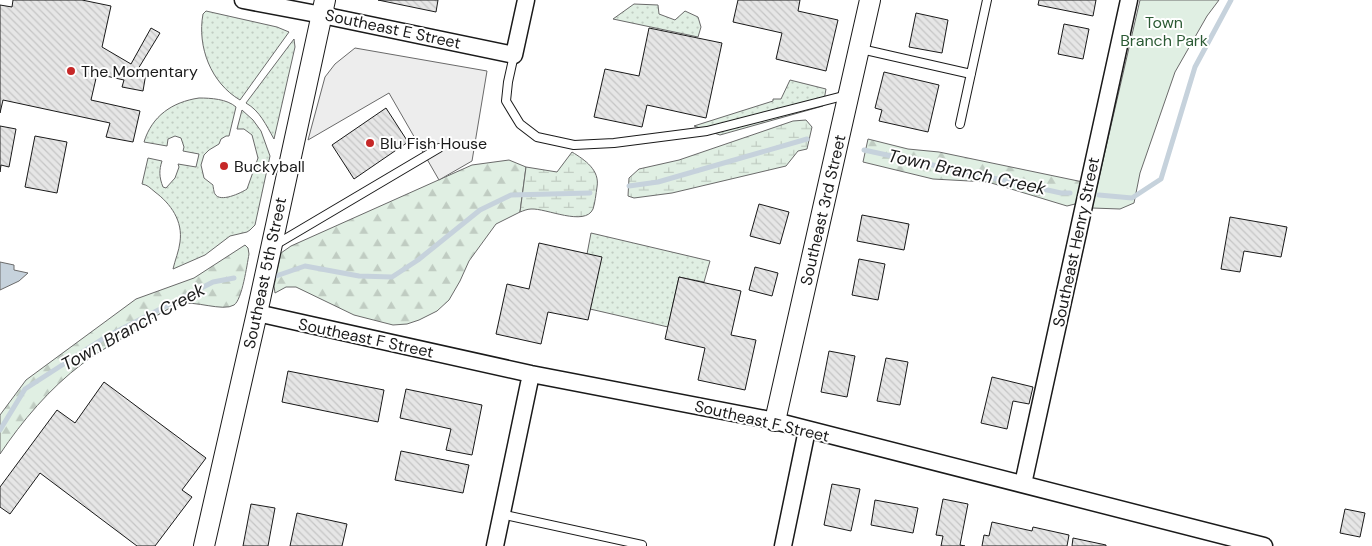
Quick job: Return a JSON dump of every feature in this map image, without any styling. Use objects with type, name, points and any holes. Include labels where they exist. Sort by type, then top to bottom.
[{"type":"street","name":"Southeast E Street","points":[[243,0],[323,7],[514,55]]},
{"type":"street","points":[[514,55],[526,0]]},
{"type":"street","name":"Southeast 3rd Street","points":[[775,421],[870,0]]},
{"type":"street","name":"Southeast Henry Street","points":[[1024,484],[1129,0]]},
{"type":"street","name":"Southeast 5th Street","points":[[204,546],[257,313],[323,7]]},
{"type":"street","name":"Southeast F Street","points":[[257,313],[531,374],[775,421],[1264,546]]},
{"type":"street","points":[[495,546],[531,374]]},
{"type":"street","points":[[783,546],[807,430]]},
{"type":"lane","points":[[960,124],[987,0]]},
{"type":"lane","points":[[859,48],[971,74]]},
{"type":"lane","points":[[514,55],[506,101],[520,124],[537,138],[574,145],[614,143],[707,131],[849,94]]},
{"type":"lane","points":[[271,247],[439,148]]},
{"type":"lane","points":[[501,514],[642,545]]},
{"type":"green space","name":"Town Branch Park","points":[[1140,0],[1219,0],[1207,16],[1175,72],[1140,173],[1134,203],[1120,209],[1092,208]]},
{"type":"green space","points":[[634,4],[658,5],[659,14],[675,20],[685,11],[698,17],[701,27],[698,37],[613,19]]},
{"type":"green space","points":[[206,11],[277,27],[289,32],[240,100],[221,84],[208,63],[202,39],[203,14]]},
{"type":"green space","points":[[294,39],[295,47],[274,139],[259,114],[246,103]]},
{"type":"green space","points":[[790,80],[826,89],[823,106],[720,135],[694,126],[773,101],[773,99],[781,99]]},
{"type":"green space","points":[[199,98],[224,101],[236,107],[229,136],[221,139],[219,144],[204,155],[201,165],[204,178],[213,185],[218,197],[231,196],[247,189],[258,158],[252,135],[244,129],[237,129],[242,110],[261,131],[270,156],[255,225],[247,232],[230,236],[205,255],[173,269],[180,242],[178,220],[171,208],[161,197],[142,184],[148,158],[162,161],[160,177],[163,187],[166,188],[175,178],[179,167],[178,164],[196,167],[199,154],[183,151],[184,147],[181,138],[175,136],[168,139],[167,146],[144,142],[152,125],[164,112],[180,103]]},
{"type":"green space","points":[[806,120],[812,127],[807,149],[798,151],[786,166],[672,193],[634,198],[628,196],[629,178],[639,169],[679,160],[793,121]]},
{"type":"green space","points":[[868,139],[908,149],[939,152],[1083,182],[1079,203],[1067,206],[988,182],[933,179],[863,162]]},
{"type":"green space","points":[[572,152],[586,162],[596,175],[595,201],[593,209],[589,214],[574,217],[538,209],[520,212],[526,167],[557,172]]},
{"type":"green space","points":[[509,160],[526,167],[520,212],[496,224],[469,261],[449,300],[437,311],[407,324],[393,325],[354,315],[296,287],[286,287],[275,293],[274,286],[281,253],[291,246],[472,165]]},
{"type":"green space","points":[[591,233],[710,261],[704,282],[679,277],[668,327],[590,309],[587,254]]},
{"type":"green space","points":[[245,245],[248,248],[249,254],[247,266],[242,290],[234,305],[223,307],[186,303],[174,306],[161,313],[70,373],[27,417],[0,454],[0,415],[26,380],[136,299],[194,278]]},
{"type":"shaded area","points":[[355,48],[487,71],[472,161],[439,180],[389,93],[308,140],[325,77],[335,64]]},
{"type":"shaded area","points":[[0,262],[14,265],[14,270],[28,273],[19,281],[0,290]]},
{"type":"building","name":"The Momentary","points":[[13,0],[82,0],[111,6],[102,47],[131,64],[151,28],[160,33],[138,69],[146,73],[143,91],[122,87],[124,80],[97,74],[91,100],[140,111],[133,142],[106,137],[110,123],[3,100],[0,113],[0,5],[12,7]]},
{"type":"building","points":[[378,0],[438,0],[436,12]]},
{"type":"building","points":[[738,0],[800,0],[798,11],[838,20],[826,71],[776,59],[782,33],[733,22]]},
{"type":"building","points":[[1039,0],[1096,0],[1093,16],[1038,5]]},
{"type":"building","points":[[916,13],[948,20],[942,53],[909,47]]},
{"type":"building","points":[[1064,24],[1089,29],[1083,59],[1058,54]]},
{"type":"building","points":[[649,28],[722,43],[706,118],[647,105],[642,127],[594,117],[605,69],[639,76]]},
{"type":"building","points":[[884,72],[939,85],[928,132],[879,121],[882,110],[875,108]]},
{"type":"building","name":"Blu Fish House","points":[[386,108],[408,142],[354,179],[332,145]]},
{"type":"building","points":[[0,126],[16,129],[9,167],[1,165],[0,172]]},
{"type":"building","points":[[35,136],[67,142],[57,193],[25,187]]},
{"type":"building","points":[[759,204],[789,212],[780,244],[750,236]]},
{"type":"building","points":[[862,215],[909,224],[904,250],[857,241]]},
{"type":"building","points":[[1230,217],[1287,227],[1281,257],[1244,251],[1240,272],[1221,269]]},
{"type":"building","points":[[539,243],[602,257],[588,320],[548,312],[541,344],[496,334],[507,284],[529,289]]},
{"type":"building","points":[[859,259],[885,264],[878,300],[852,295]]},
{"type":"building","points":[[755,267],[778,273],[772,296],[749,290]]},
{"type":"building","points":[[679,277],[741,291],[731,335],[756,340],[745,390],[698,380],[705,348],[665,339]]},
{"type":"building","points":[[829,351],[855,356],[847,397],[821,392]]},
{"type":"building","points":[[886,358],[908,362],[900,405],[877,401]]},
{"type":"building","points":[[288,371],[384,390],[378,422],[282,402]]},
{"type":"building","points":[[992,377],[1033,387],[1029,404],[1013,401],[1007,429],[981,423]]},
{"type":"building","points":[[104,382],[206,458],[182,490],[192,497],[155,546],[137,546],[40,473],[10,514],[0,507],[0,487],[57,410],[75,423]]},
{"type":"building","points":[[406,389],[482,405],[472,455],[446,450],[451,429],[400,418]]},
{"type":"building","points":[[401,451],[469,465],[463,493],[395,480]]},
{"type":"building","points":[[832,484],[860,489],[851,531],[824,525]]},
{"type":"building","points":[[943,499],[968,504],[960,545],[965,546],[941,546],[943,536],[936,535]]},
{"type":"building","points":[[875,500],[918,508],[913,533],[871,525]]},
{"type":"building","points":[[251,504],[275,508],[268,546],[243,546]]},
{"type":"building","points":[[1345,509],[1365,513],[1360,537],[1340,533]]},
{"type":"building","points":[[297,513],[347,524],[342,546],[290,546]]},
{"type":"building","points":[[992,522],[1032,531],[1033,527],[1069,535],[1067,546],[982,546],[984,535],[989,536]]},
{"type":"building","points":[[1073,538],[1106,545],[1106,546],[1072,546]]},
{"type":"waterway","name":"Town Branch Creek","points":[[1099,195],[1132,198],[1161,179],[1195,67],[1231,0]]},
{"type":"waterway","name":"Town Branch Creek","points":[[629,186],[658,182],[807,139]]},
{"type":"waterway","name":"Town Branch Creek","points":[[864,150],[1061,193],[1070,193]]},
{"type":"waterway","name":"Town Branch Creek","points":[[276,276],[305,266],[359,276],[392,277],[418,260],[480,210],[511,195],[590,193]]},
{"type":"waterway","name":"Town Branch Creek","points":[[0,430],[25,389],[104,338],[213,282],[234,278]]},
{"type":"place","name":"The Momentary","points":[[71,71]]},
{"type":"place","name":"Blu Fish House","points":[[370,143]]},
{"type":"place","name":"Buckyball","points":[[224,166]]}]
